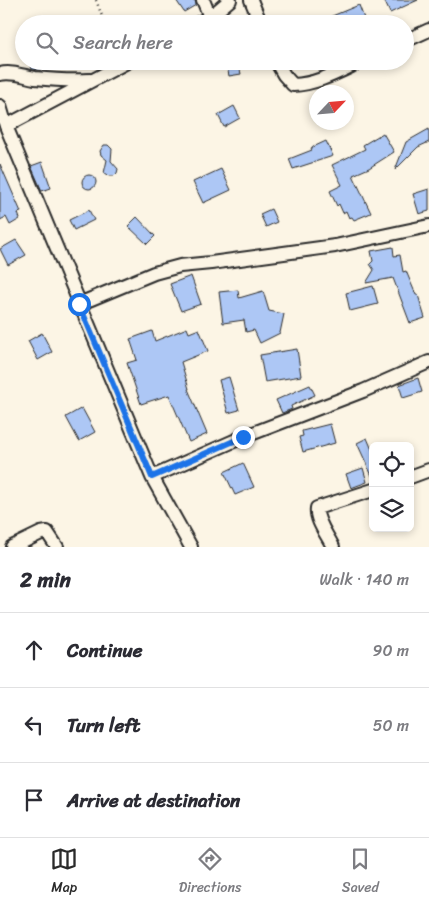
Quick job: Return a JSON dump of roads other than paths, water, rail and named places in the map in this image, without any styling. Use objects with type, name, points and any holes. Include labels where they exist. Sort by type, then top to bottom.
[{"type":"street","points":[[203,0],[209,15]]},
{"type":"street","points":[[212,15],[230,0]]},
{"type":"street","points":[[251,0],[257,15]]},
{"type":"street","points":[[414,37],[429,30]]},
{"type":"street","points":[[6,126],[112,70]]},
{"type":"street","points":[[281,70],[293,85],[307,84],[343,70]]},
{"type":"street","points":[[0,74],[8,72],[65,81],[95,79]]},
{"type":"street","points":[[0,106],[6,126],[152,477],[191,547]]},
{"type":"street","points":[[79,304],[154,273],[180,266],[334,246],[429,226]]},
{"type":"street","points":[[152,477],[243,437],[363,391],[429,362]]},
{"type":"street","points":[[414,476],[429,470]]},
{"type":"street","points":[[333,547],[316,513],[317,508],[369,491]]},
{"type":"street","points":[[12,547],[47,532],[57,547]]}]
